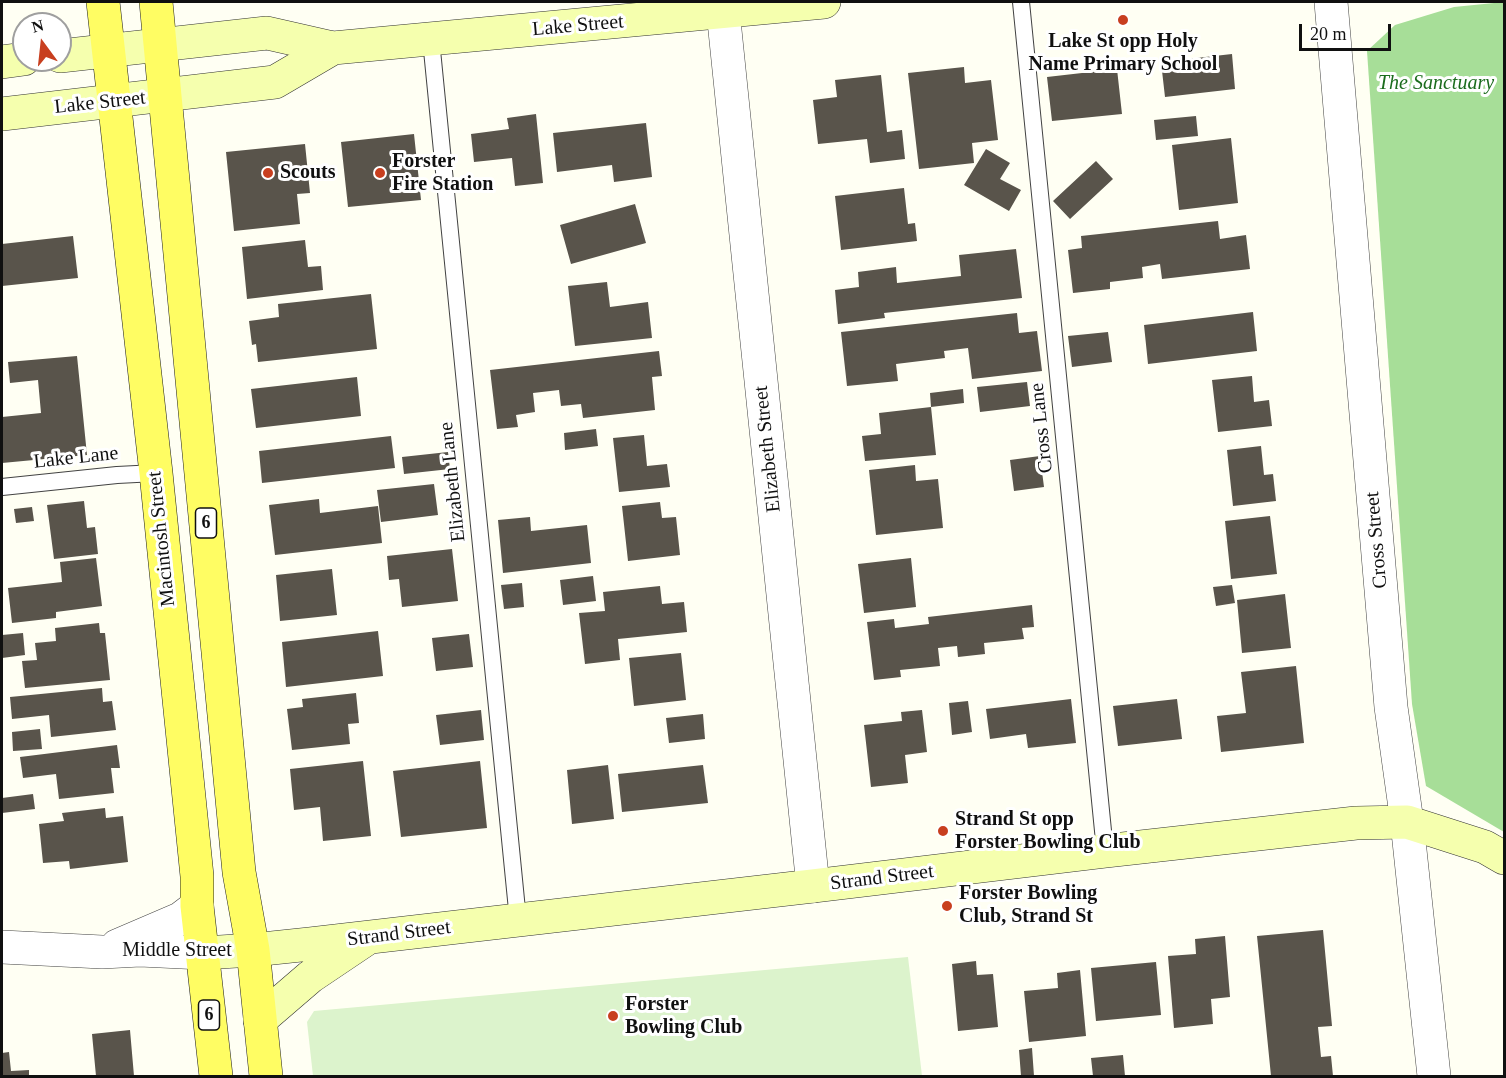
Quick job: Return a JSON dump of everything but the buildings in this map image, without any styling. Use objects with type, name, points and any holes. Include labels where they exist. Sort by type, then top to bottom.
[{"type":"main road","name":"Macintosh Street","points":[[103,2],[156,473],[197,876],[197,906],[216,1077]]},
{"type":"main road","name":"6","points":[[156,2],[239,872],[253,950],[266,1077]]},
{"type":"street","name":"Lake Street","points":[[72,55],[267,33],[333,48],[824,2]]},
{"type":"street","name":"Cross Street","points":[[1330,2],[1391,707],[1407,822],[1434,1077]]},
{"type":"street","name":"Elizabeth Street","points":[[723,11],[813,886]]},
{"type":"street","name":"Lake Street","points":[[2,114],[275,82],[333,48]]},
{"type":"street","name":"Strand Street","points":[[253,950],[1105,850],[1356,823],[1407,822],[1485,847],[1504,858]]},
{"type":"street","name":"Middle Street","points":[[102,952],[180,919],[197,906]]},
{"type":"street","points":[[261,1020],[310,977],[369,937]]},
{"type":"street","name":"Middle Street","points":[[2,947],[102,952],[203,953],[253,950]]},
{"type":"lane","name":"Cross Lane","points":[[1021,2],[1105,850]]},
{"type":"lane","name":"Elizabeth Lane","points":[[431,40],[518,920]]},
{"type":"lane","name":"Lake Lane","points":[[2,487],[156,473]]},
{"type":"green space","name":"The Sanctuary","points":[[1504,2],[1504,832],[1426,786],[1412,704],[1367,51],[1395,25],[1454,7]]},
{"type":"green space","name":"Forster Bowling Club","points":[[908,957],[922,1076],[313,1076],[307,1022],[314,1011]]},
{"type":"place","name":"Lake St opp Holy Name Primary School","points":[[1123,20]]},
{"type":"place","name":"Scouts","points":[[268,173]]},
{"type":"place","name":"Forster Fire Station","points":[[380,173]]},
{"type":"place","name":"Strand St opp Forster Bowling Club","points":[[943,831]]},
{"type":"place","name":"Forster Bowling Club, Strand St","points":[[947,906]]},
{"type":"place","name":"Forster Bowling Club","points":[[613,1016]]}]
